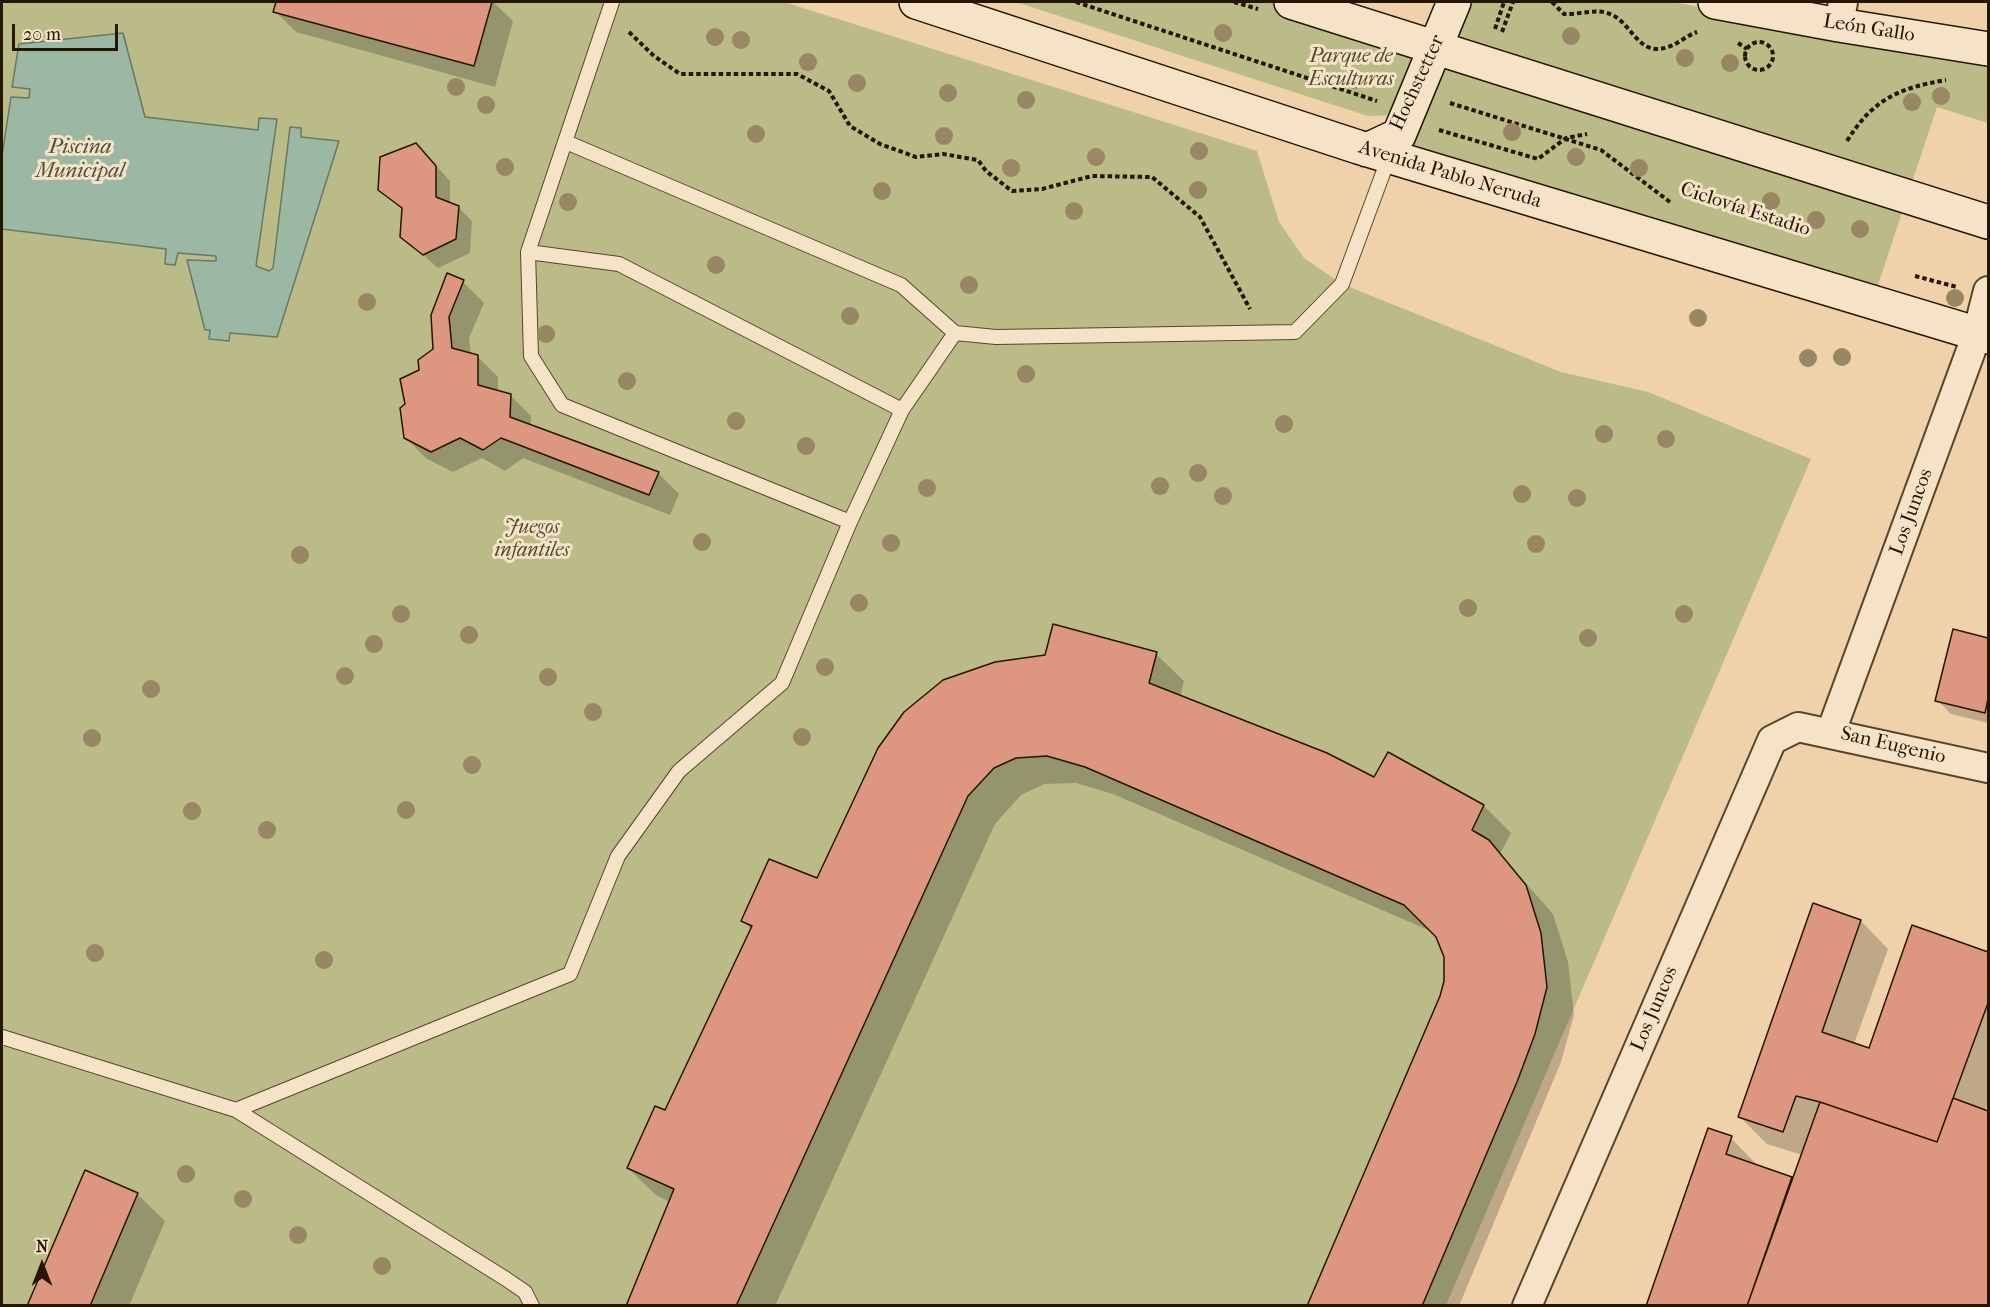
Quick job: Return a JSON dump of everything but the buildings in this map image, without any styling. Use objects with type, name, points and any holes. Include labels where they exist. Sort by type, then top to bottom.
[{"type":"street","name":"Avenida Pablo Neruda","points":[[916,2],[1378,153],[1983,336]]},
{"type":"street","points":[[1291,2],[1434,49],[1989,222]]},
{"type":"street","name":"Hochstetter","points":[[1378,153],[1399,135],[1454,2]]},
{"type":"street","name":"León Gallo","points":[[1710,17],[1841,14],[1989,49]]},
{"type":"street","name":"Los Juncos","points":[[1831,732],[1983,336],[1988,293]]},
{"type":"street","name":"Los Juncos","points":[[1527,1305],[1772,740],[1798,727]]},
{"type":"street","name":"San Eugenio","points":[[1798,727],[1831,732],[1989,768]]},
{"type":"lane","points":[[610,8],[528,252],[531,356],[562,405],[850,522]]},
{"type":"lane","points":[[566,142],[901,285],[955,333],[996,337],[1295,332],[1342,284],[1378,153]]},
{"type":"lane","points":[[528,252],[619,264],[902,410]]},
{"type":"lane","points":[[236,1110],[570,974],[618,856],[679,771],[782,683],[850,522],[902,410],[955,333]]},
{"type":"lane","points":[[2,1037],[236,1110],[506,1279],[525,1292],[532,1305]]},
{"type":"path","points":[[1076,2],[1538,159],[1566,138],[1595,132]]},
{"type":"path","points":[[1552,2],[1564,14],[1610,13],[1619,19],[1637,40],[1654,49],[1666,48],[1688,35],[1710,17]]},
{"type":"path","points":[[610,8],[654,56],[680,74],[797,74],[829,92],[849,126],[880,144],[916,157],[943,154],[978,160],[986,171],[1012,191],[1042,189],[1092,176],[1152,177],[1200,218],[1246,298],[1258,332]]},
{"type":"path","points":[[1728,37],[1747,49]]},
{"type":"path","points":[[1757,42],[1766,43],[1772,50],[1773,58],[1769,66],[1761,70],[1753,68],[1746,62],[1747,49],[1757,42]]},
{"type":"path","points":[[1824,171],[1834,163],[1871,108],[1917,86],[1946,80],[1954,81]]},
{"type":"path","name":"Ciclovía Estadio","points":[[1444,102],[1601,150],[1673,205]]},
{"type":"path","points":[[1904,273],[1988,293]]},
{"type":"green space","name":"Juegos infantiles","points":[[2,2],[784,2],[1257,151],[1279,222],[1304,258],[1342,284],[1561,372],[1648,392],[1811,459],[1446,1305],[2,1306]]},
{"type":"green space","name":"Parque de Esculturas","points":[[1016,2],[1273,2],[1406,43],[1417,64],[1397,115],[1368,116]]},
{"type":"green space","points":[[1468,2],[1673,2],[1838,33],[1988,57],[1988,123],[1937,107],[1875,294],[1401,152]]},
{"type":"water","name":"Piscina Municipal","points":[[123,33],[145,117],[258,130],[259,118],[277,119],[256,266],[269,271],[273,268],[290,127],[301,128],[301,137],[339,141],[277,337],[230,333],[229,341],[209,339],[210,330],[205,330],[187,260],[216,261],[216,256],[178,253],[175,265],[165,264],[166,249],[2,229],[2,156],[11,97],[29,98],[30,89],[12,87],[19,44]]}]
